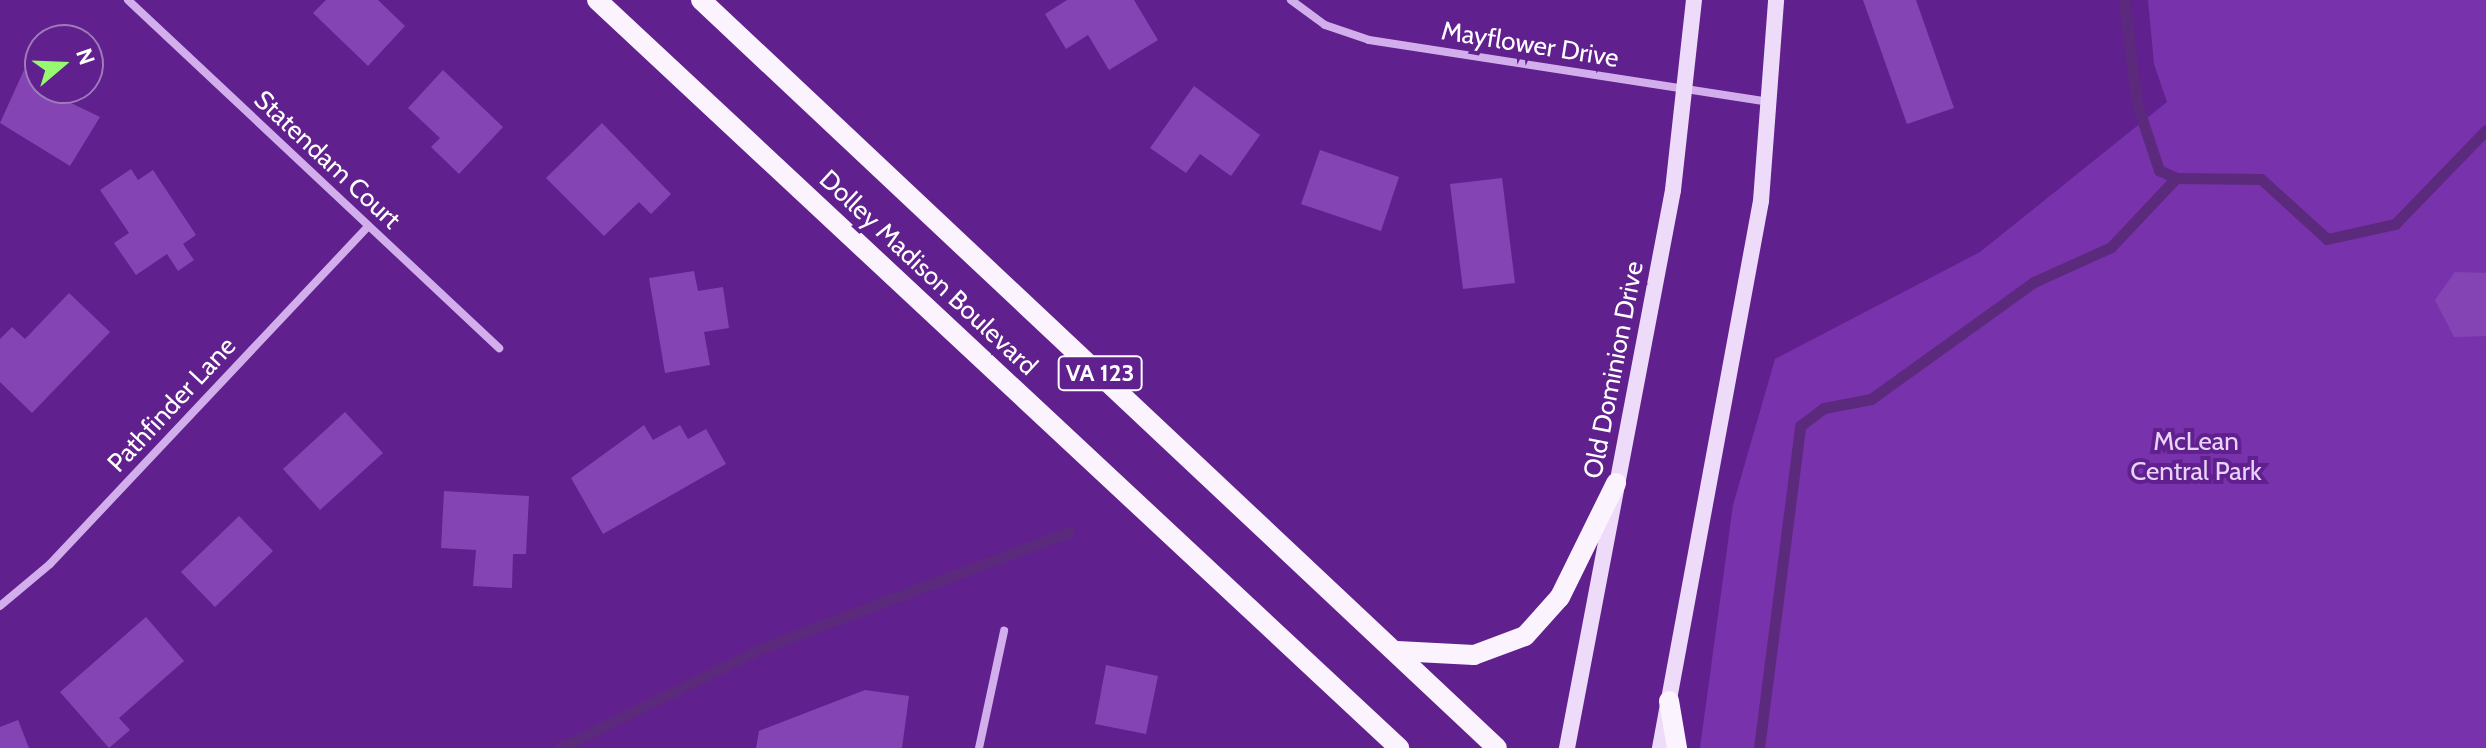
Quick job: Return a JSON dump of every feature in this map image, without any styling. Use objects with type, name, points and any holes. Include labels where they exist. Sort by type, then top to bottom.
[{"type":"main road","name":"Dolley Madison Boulevard","points":[[597,0],[1399,748]]},
{"type":"main road","name":"Dolley Madison Boulevard","points":[[701,0],[1497,748]]},
{"type":"main road","name":"Old Dominion Drive","points":[[1567,748],[1687,90],[1694,0]]},
{"type":"main road","points":[[1660,748],[1743,311],[1772,102],[1776,0]]},
{"type":"main road","points":[[1397,651],[1474,655],[1525,636],[1560,597],[1616,483]]},
{"type":"main road","points":[[1669,701],[1677,748]]},
{"type":"street","name":"Statendam Court","points":[[128,0],[499,348]]},
{"type":"street","name":"Mayflower Drive","points":[[1291,0],[1325,25],[1369,40],[1772,102]]},
{"type":"street","name":"Pathfinder Lane","points":[[0,606],[50,564],[368,226]]},
{"type":"street","points":[[979,748],[1004,631]]},
{"type":"green space","name":"McLean Central Park","points":[[2148,0],[2486,0],[2486,748],[1700,748],[1733,505],[1775,359],[1980,252],[2167,102],[2154,64]]},
{"type":"building","points":[[326,0],[378,0],[405,26],[368,66],[313,13]]},
{"type":"building","points":[[1067,0],[1134,0],[1158,40],[1109,70],[1088,35],[1066,49],[1045,14]]},
{"type":"building","points":[[1863,0],[1916,0],[1954,108],[1907,124]]},
{"type":"building","points":[[24,70],[24,104],[73,104],[100,117],[70,166],[0,123]]},
{"type":"building","points":[[443,70],[503,127],[459,174],[431,147],[440,138],[408,108]]},
{"type":"building","points":[[1194,86],[1260,135],[1231,176],[1200,154],[1186,173],[1150,148]]},
{"type":"building","points":[[602,123],[671,194],[651,214],[639,202],[604,236],[546,178]]},
{"type":"building","points":[[1320,150],[1399,177],[1381,231],[1301,204]]},
{"type":"building","points":[[131,169],[138,180],[153,170],[196,235],[183,244],[194,260],[178,271],[167,254],[136,275],[114,243],[129,233],[100,190]]},
{"type":"building","points":[[1502,178],[1515,283],[1463,289],[1450,184]]},
{"type":"building","points":[[694,271],[698,291],[723,287],[729,328],[704,332],[710,365],[665,373],[649,278]]},
{"type":"building","points":[[2455,272],[2486,273],[2486,336],[2454,337],[2435,300]]},
{"type":"building","points":[[69,293],[110,332],[32,413],[0,382],[0,339],[12,327],[25,339]]},
{"type":"building","points":[[345,412],[383,453],[320,510],[283,469]]},
{"type":"building","points":[[644,425],[653,440],[680,425],[688,439],[706,429],[726,464],[603,534],[571,478]]},
{"type":"building","points":[[444,491],[529,496],[526,554],[513,554],[512,588],[473,586],[476,550],[441,548]]},
{"type":"building","points":[[239,516],[273,551],[215,607],[181,572]]},
{"type":"building","points":[[146,617],[184,661],[119,718],[130,730],[109,748],[60,692]]},
{"type":"building","points":[[1106,665],[1158,676],[1146,734],[1095,724]]},
{"type":"building","points":[[865,690],[909,696],[902,748],[756,748],[759,731]]},
{"type":"building","points":[[18,720],[29,748],[0,748],[0,727]]},
{"type":"waterway","points":[[2124,0],[2137,104],[2159,170],[2176,178],[2261,179],[2327,239],[2395,224],[2486,130]]},
{"type":"waterway","points":[[1759,748],[1800,426],[1824,408],[1871,399],[2034,282],[2111,247],[2176,178]]},
{"type":"waterway","points":[[560,748],[762,648],[1069,532]]}]
